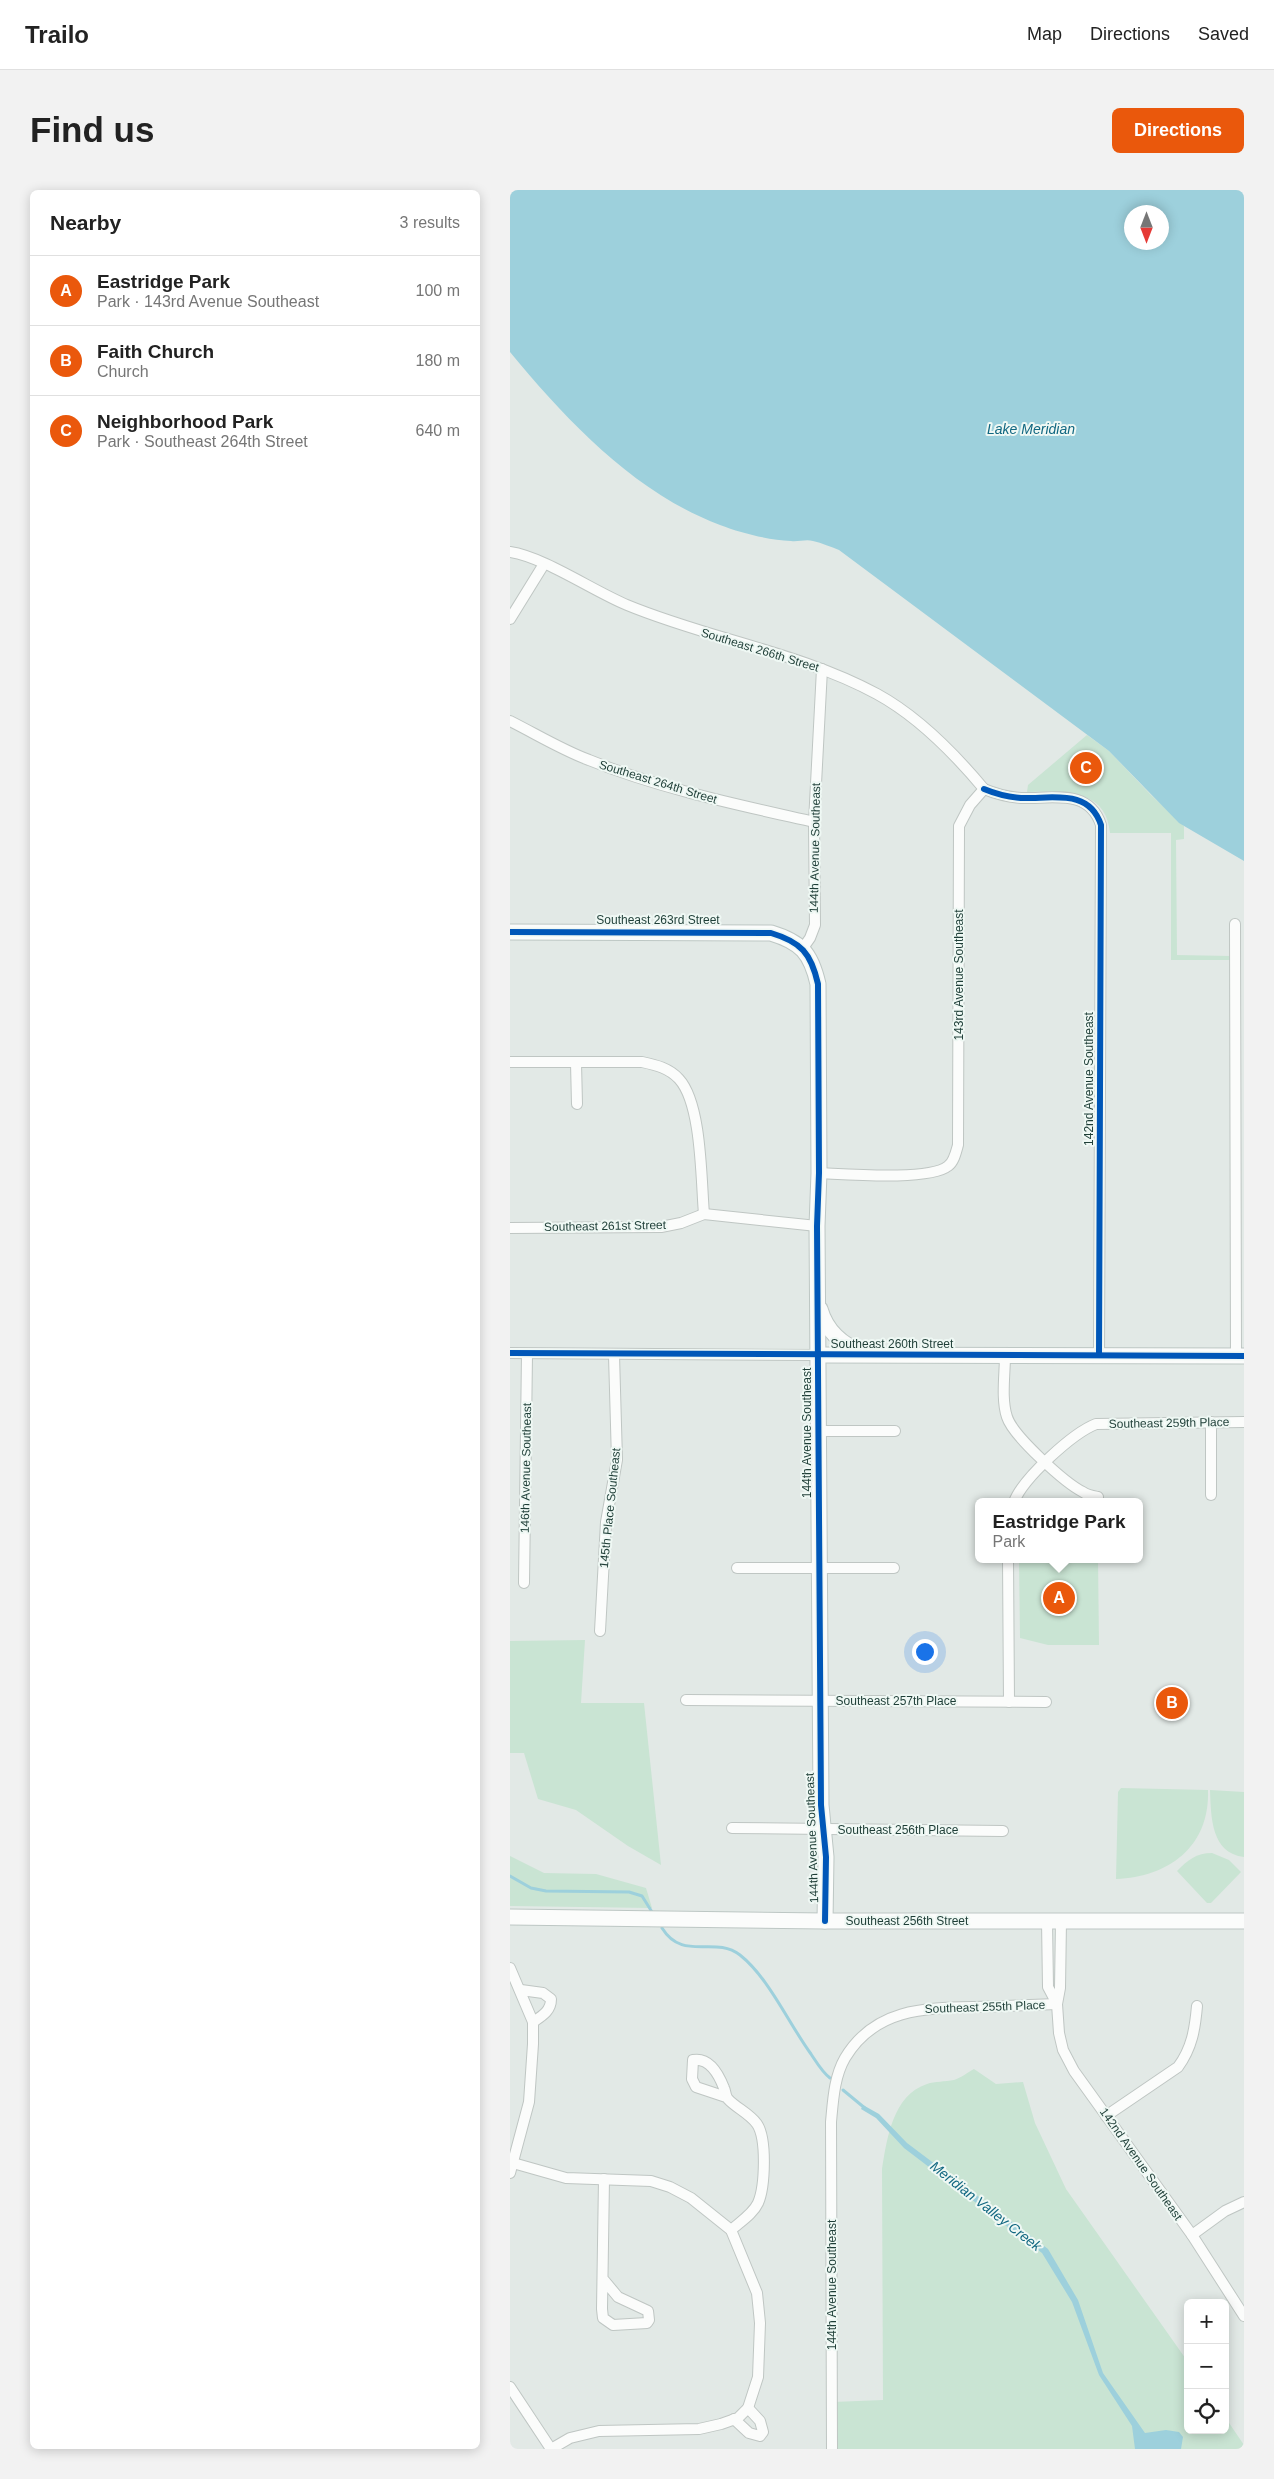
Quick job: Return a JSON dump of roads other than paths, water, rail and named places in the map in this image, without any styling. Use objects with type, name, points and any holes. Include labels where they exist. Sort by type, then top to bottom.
[{"type":"street","name":"Southeast 266th Street","points":[[510,552],[544,564],[636,609],[706,634],[822,669],[879,695],[930,732],[958,758],[984,789]]},
{"type":"street","points":[[510,619],[544,564]]},
{"type":"street","name":"144th Avenue Southeast","points":[[822,669],[814,822],[814,925],[810,938],[803,948],[814,968],[818,984],[819,1173],[817,1298],[819,1568],[822,1830],[826,1856],[825,1921]]},
{"type":"street","name":"Southeast 264th Street","points":[[510,721],[588,760],[636,777],[710,798],[814,822]]},
{"type":"street","name":"142nd Avenue Southeast","points":[[984,789],[1001,796],[1020,798],[1074,797],[1091,806],[1099,819],[1102,835],[1099,1355]]},
{"type":"street","name":"143rd Avenue Southeast","points":[[819,1173],[920,1174],[948,1166],[958,1145],[959,826],[966,810],[984,789]]},
{"type":"street","points":[[1235,924],[1240,1356]]},
{"type":"street","name":"Southeast 263rd Street","points":[[510,932],[745,931],[771,933],[788,938],[803,948]]},
{"type":"street","points":[[510,1062],[642,1062],[660,1066],[681,1080],[695,1117],[704,1214]]},
{"type":"street","points":[[576,1062],[577,1104]]},
{"type":"street","name":"Southeast 261st Street","points":[[510,1228],[661,1227],[681,1223],[704,1214],[817,1226]]},
{"type":"street","points":[[817,1298],[822,1317],[833,1333],[846,1345],[874,1355]]},
{"type":"street","name":"Southeast 260th Street","points":[[510,1354],[1240,1356]]},
{"type":"street","name":"146th Avenue Southeast","points":[[524,1583],[527,1354]]},
{"type":"street","name":"145th Place Southeast","points":[[600,1631],[606,1522],[616,1460],[614,1355]]},
{"type":"street","points":[[1006,1355],[1007,1416],[1019,1437],[1074,1487],[1084,1493],[1098,1497]]},
{"type":"street","points":[[1211,1422],[1211,1495]]},
{"type":"street","name":"Southeast 259th Place","points":[[1046,1462],[1084,1429],[1096,1424],[1244,1422]]},
{"type":"street","points":[[818,1431],[895,1431]]},
{"type":"street","points":[[1016,1498],[1025,1482],[1046,1462]]},
{"type":"street","points":[[1008,1563],[1009,1702]]},
{"type":"street","points":[[736,1568],[894,1568]]},
{"type":"street","name":"Southeast 257th Place","points":[[686,1700],[1046,1702]]},
{"type":"street","name":"Southeast 256th Place","points":[[732,1828],[1003,1831]]},
{"type":"street","name":"Southeast 256th Street","points":[[510,1917],[825,1921],[1244,1921]]},
{"type":"street","name":"142nd Avenue Southeast","points":[[1054,1922],[1048,1987],[1057,2004],[1059,2033],[1063,2050],[1074,2071],[1192,2235],[1244,2316]]},
{"type":"street","points":[[510,1968],[533,2022],[534,2044],[529,2102],[512,2168],[566,2178],[650,2182],[670,2187],[691,2198],[730,2230],[750,2272],[757,2293],[758,2308],[758,2377],[748,2408],[736,2418],[699,2428],[600,2431],[570,2438],[551,2449],[510,2387]]},
{"type":"street","points":[[521,1990],[543,1992],[550,1999],[549,2008],[544,2015],[533,2022]]},
{"type":"street","name":"Southeast 255th Place","points":[[831,2122],[838,2074],[844,2060],[856,2043],[871,2030],[890,2018],[913,2010],[936,2008],[1057,2004]]},
{"type":"street","points":[[1106,2116],[1178,2067],[1186,2056],[1192,2042],[1197,2006]]},
{"type":"street","points":[[726,2097],[756,2123],[762,2135],[763,2150],[761,2190],[758,2203],[748,2215],[730,2230]]},
{"type":"street","name":"144th Avenue Southeast","points":[[831,2122],[832,2449]]},
{"type":"street","points":[[603,2279],[618,2297],[648,2311],[650,2320],[647,2323],[613,2326],[604,2321],[603,2279],[604,2179]]},
{"type":"street","points":[[1192,2235],[1225,2211],[1244,2202]]},
{"type":"street","points":[[736,2418],[749,2433],[760,2436],[763,2432],[760,2420],[748,2408]]},
{"type":"water","name":"Lake Meridian","points":[[510,190],[1244,190],[1244,861],[1179,823],[1109,751],[839,550],[810,540],[794,541],[755,536],[720,525],[689,511],[659,494],[604,452],[579,429],[510,352]]},
{"type":"water","points":[[863,2105],[879,2114],[907,2143],[1048,2249],[1078,2300],[1103,2373],[1145,2433],[1166,2430],[1179,2432],[1183,2437],[1181,2449],[1135,2449],[1132,2426],[1099,2375],[1072,2302],[1042,2253],[904,2148],[876,2118],[861,2109]]},
{"type":"waterway","name":"Meridian Valley Creek","points":[[510,1876],[531,1888],[546,1891],[629,1892],[642,1896],[652,1912]]},
{"type":"waterway","name":"Meridian Valley Creek","points":[[662,1928],[670,1938],[679,1944],[720,1947],[730,1949],[740,1955],[760,1976],[824,2073],[830,2078]]},
{"type":"waterway","name":"Meridian Valley Creek","points":[[843,2090],[866,2109]]},
{"type":"place","name":"Neighborhood Park","points":[[1086,768]]},
{"type":"place","name":"Eastridge Park","points":[[1059,1598]]},
{"type":"place","name":"Faith Church","points":[[1172,1703]]}]
